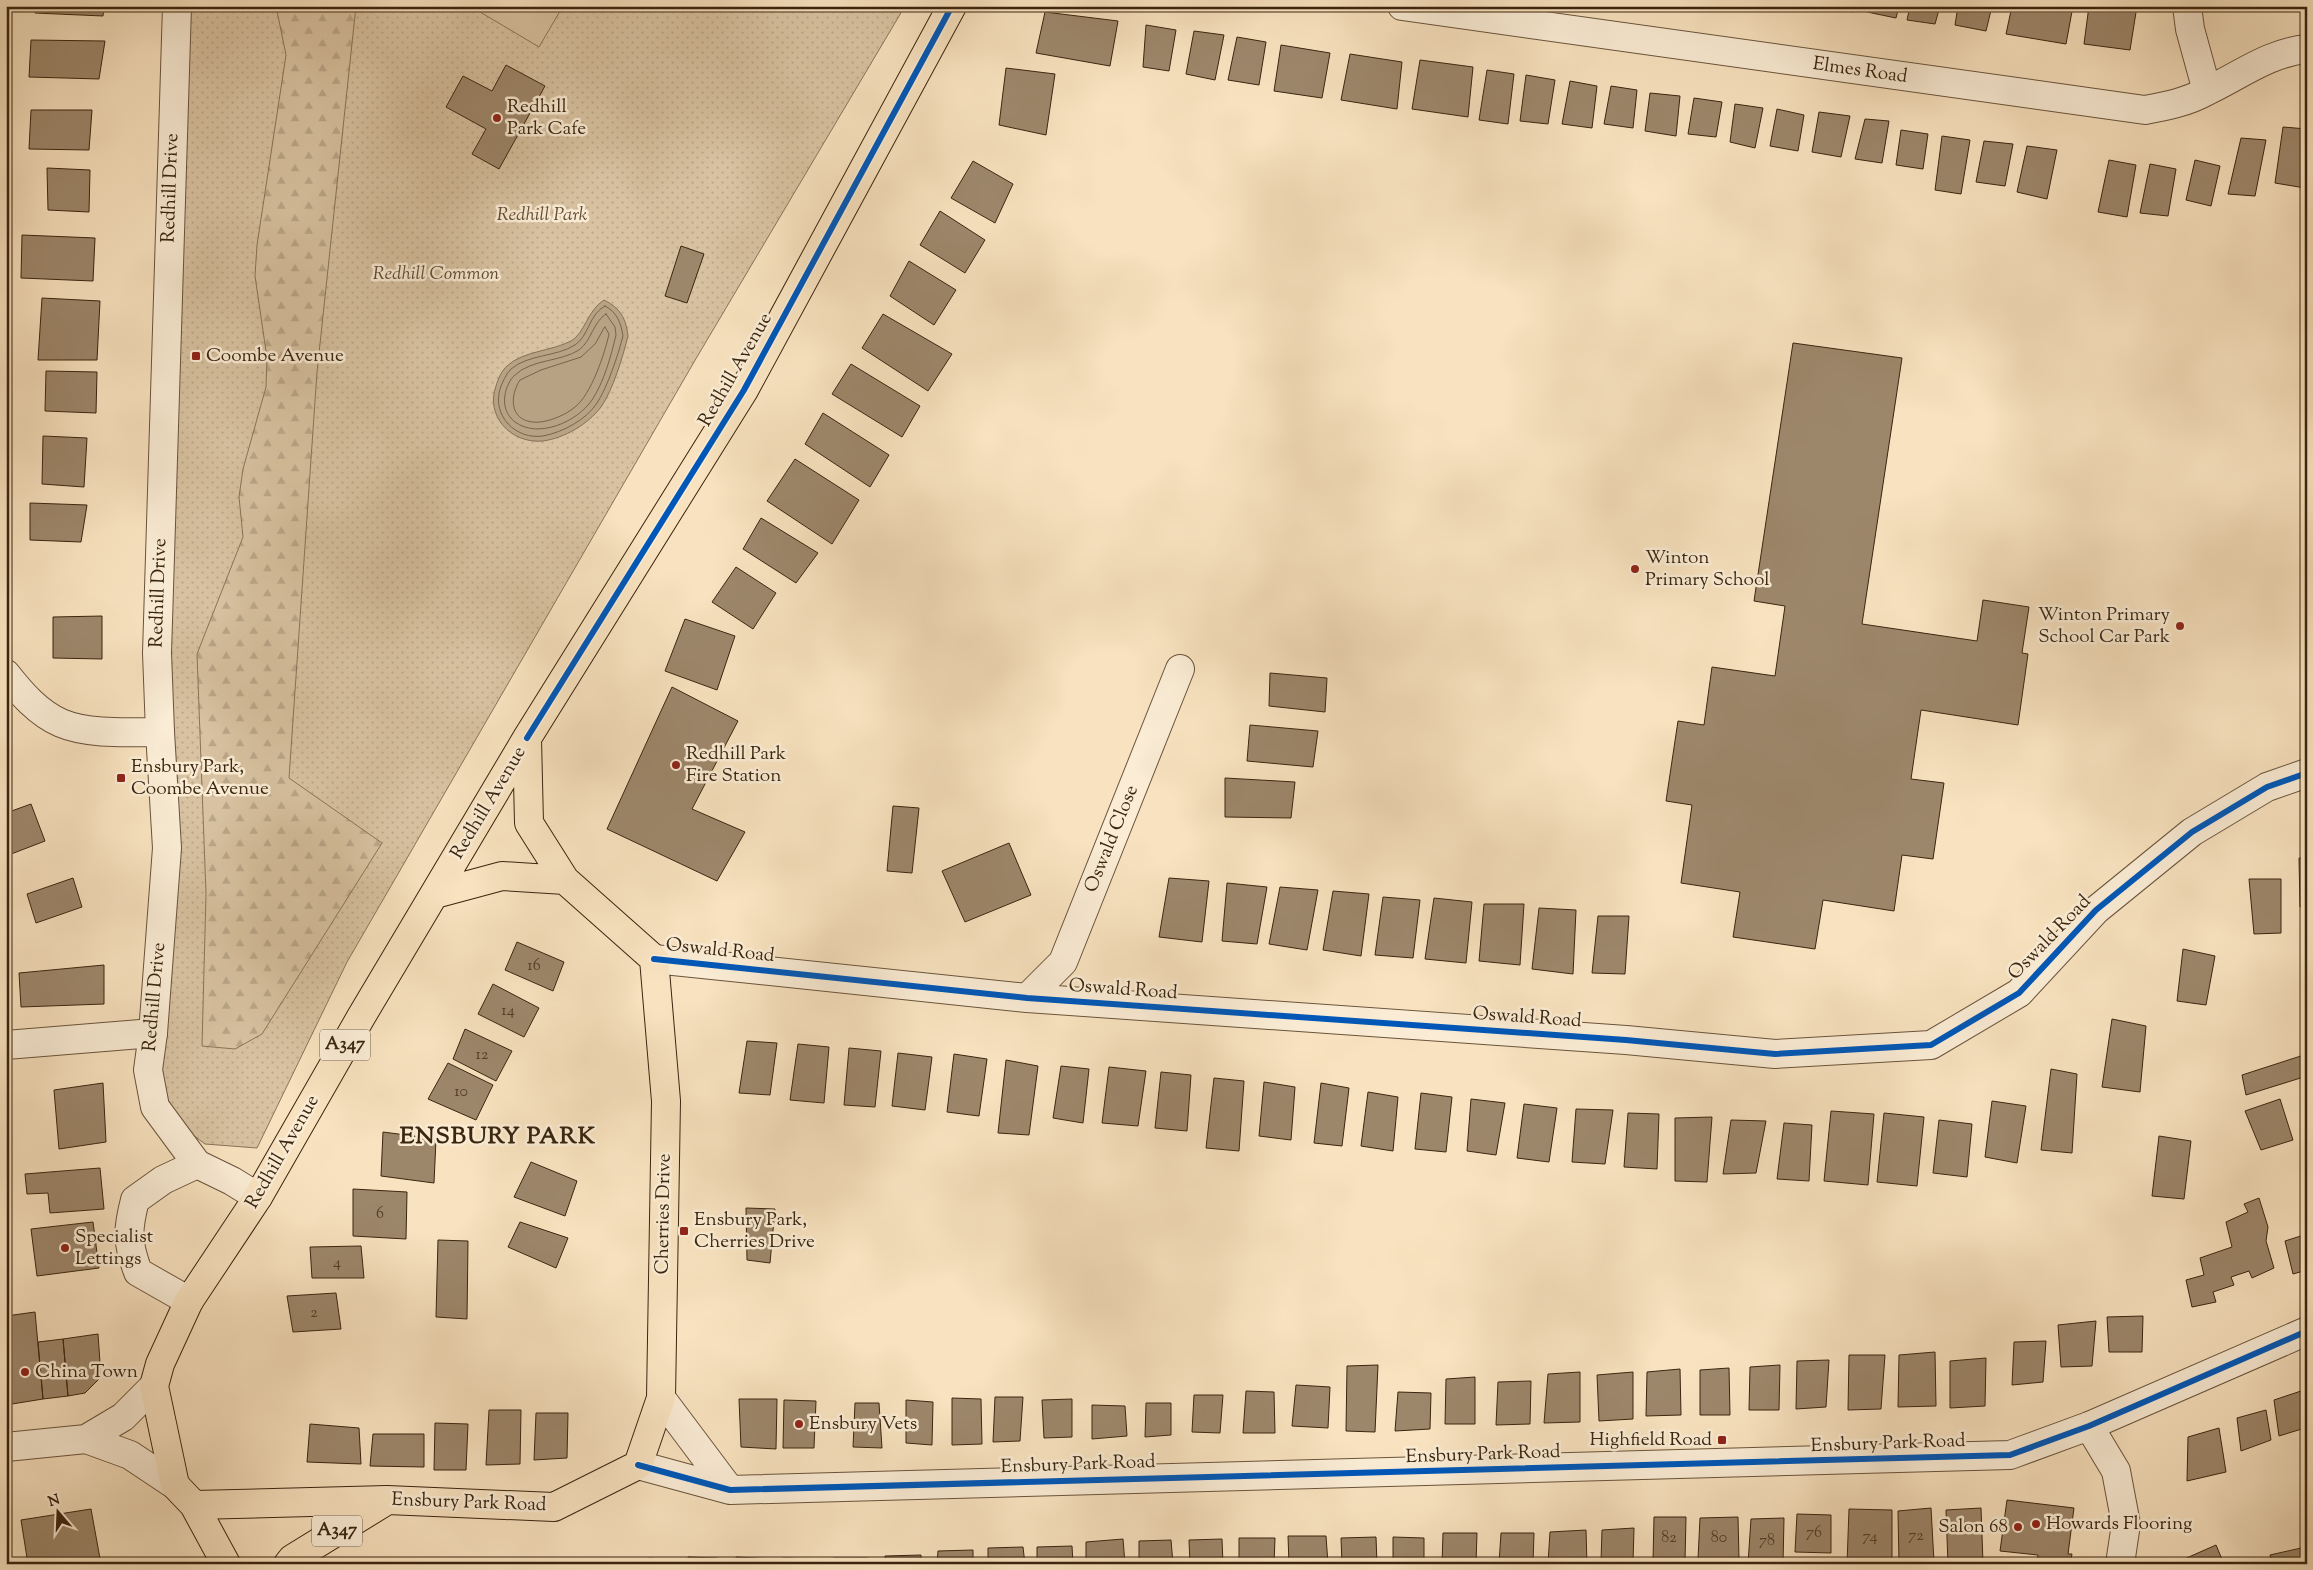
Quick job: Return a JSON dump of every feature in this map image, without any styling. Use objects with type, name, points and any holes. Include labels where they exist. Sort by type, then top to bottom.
[{"type":"main road","name":"Redhill Avenue","points":[[175,1485],[154,1386],[160,1364],[189,1301],[258,1197],[361,1017],[527,738],[744,390],[952,6]]},
{"type":"main road","name":"Oswald Road","points":[[527,738],[529,823],[565,880],[654,959]]},
{"type":"main road","points":[[435,894],[502,876],[565,880]]},
{"type":"main road","name":"Cherries Drive","points":[[638,1465],[662,1398],[666,1101],[654,959]]},
{"type":"main road","name":"Ensbury Park Road","points":[[194,1505],[387,1500],[554,1507],[638,1465]]},
{"type":"main road","points":[[175,1485],[194,1505],[226,1564]]},
{"type":"main road","name":"A347","points":[[288,1564],[292,1559],[387,1500]]},
{"type":"street","name":"Redhill Drive","points":[[177,6],[157,653],[167,848],[153,1033],[148,1070],[155,1107],[197,1164],[258,1197]]},
{"type":"street","name":"Elmes Road","points":[[1402,6],[2145,110],[2176,105],[2207,92],[2254,65],[2296,50],[2307,49]]},
{"type":"street","points":[[2187,6],[2190,29],[2207,92]]},
{"type":"street","name":"Oswald Close","points":[[1027,998],[1063,962],[1180,669]]},
{"type":"street","points":[[6,674],[25,698],[60,723],[102,732],[160,732]]},
{"type":"street","name":"Oswald Road","points":[[654,959],[1027,998],[1616,1039],[1775,1054],[1931,1045],[2019,993],[2096,910],[2192,832],[2267,788],[2307,773]]},
{"type":"street","points":[[6,1045],[153,1033]]},
{"type":"street","points":[[189,1301],[138,1272],[128,1247],[130,1218],[135,1200],[163,1180],[197,1164]]},
{"type":"street","name":"Ensbury Park Road","points":[[638,1465],[730,1490],[2010,1455],[2089,1426],[2307,1331]]},
{"type":"street","points":[[86,1439],[123,1416],[154,1386]]},
{"type":"street","points":[[662,1398],[730,1490]]},
{"type":"street","points":[[2089,1426],[2116,1471],[2126,1524],[2120,1564]]},
{"type":"street","points":[[6,1447],[86,1439],[130,1455],[175,1485]]},
{"type":"green space","name":"Redhill Common","points":[[177,6],[905,6],[694,362],[347,962],[257,1148],[205,1144],[155,1107]]},
{"type":"green space","points":[[276,6],[356,6],[317,372],[289,778],[382,843],[262,1034],[235,1049],[202,1046],[206,894],[197,654],[243,537],[239,497],[243,469],[266,387],[267,358],[255,276],[257,245],[286,55]]},
{"type":"green space","points":[[470,6],[563,6],[539,47]]},
{"type":"water","points":[[604,300],[614,306],[621,314],[626,324],[628,336],[613,382],[601,407],[590,419],[560,437],[543,441],[531,441],[511,433],[503,426],[494,408],[496,386],[503,370],[521,357],[571,341],[580,333],[594,310]]},
{"type":"building","points":[[35,6],[104,6],[103,16],[35,13]]},
{"type":"building","points":[[1823,6],[1855,6],[1853,12]]},
{"type":"building","points":[[1868,6],[1899,6],[1896,18],[1867,12]]},
{"type":"building","points":[[1910,6],[1940,6],[1935,24],[1907,20]]},
{"type":"building","points":[[1958,6],[1992,6],[1986,31],[1955,25]]},
{"type":"building","points":[[2012,6],[2073,6],[2066,44],[2006,34]]},
{"type":"building","points":[[2089,6],[2137,6],[2130,50],[2084,44]]},
{"type":"building","points":[[1045,12],[1118,21],[1110,66],[1036,53]]},
{"type":"building","points":[[1146,25],[1176,30],[1169,71],[1143,67]]},
{"type":"building","points":[[1194,31],[1224,35],[1215,80],[1186,74]]},
{"type":"building","points":[[1237,37],[1266,42],[1259,85],[1228,80]]},
{"type":"building","points":[[31,40],[105,41],[99,79],[29,77]]},
{"type":"building","points":[[1281,45],[1330,53],[1322,98],[1274,91]]},
{"type":"building","points":[[1350,54],[1402,62],[1397,109],[1341,100]]},
{"type":"building","points":[[1420,60],[1473,67],[1468,117],[1412,109]]},
{"type":"building","name":"Redhill Park Cafe","points":[[506,65],[545,86],[499,169],[472,154],[486,129],[446,107],[463,76],[492,91]]},
{"type":"building","points":[[1006,68],[1055,74],[1046,135],[999,125]]},
{"type":"building","points":[[1487,70],[1514,74],[1508,124],[1479,120]]},
{"type":"building","points":[[1526,75],[1555,80],[1548,124],[1520,121]]},
{"type":"building","points":[[1570,81],[1597,86],[1592,128],[1562,124]]},
{"type":"building","points":[[1611,86],[1637,90],[1633,128],[1604,124]]},
{"type":"building","points":[[1650,93],[1680,96],[1676,136],[1645,131]]},
{"type":"building","points":[[1694,98],[1722,102],[1716,137],[1688,134]]},
{"type":"building","points":[[1735,104],[1763,108],[1755,148],[1730,142]]},
{"type":"building","points":[[1777,109],[1804,115],[1798,151],[1770,146]]},
{"type":"building","points":[[31,110],[92,110],[89,150],[29,149]]},
{"type":"building","points":[[1819,112],[1850,116],[1841,157],[1812,152]]},
{"type":"building","points":[[1865,119],[1889,121],[1882,163],[1855,159]]},
{"type":"building","points":[[2283,127],[2307,129],[2305,188],[2275,183]]},
{"type":"building","points":[[1901,130],[1928,134],[1923,169],[1896,165]]},
{"type":"building","points":[[1942,136],[1970,140],[1961,194],[1935,190]]},
{"type":"building","points":[[2241,138],[2266,140],[2255,196],[2228,194]]},
{"type":"building","points":[[1984,141],[2013,144],[2005,186],[1976,182]]},
{"type":"building","points":[[2027,146],[2057,150],[2047,199],[2017,192]]},
{"type":"building","points":[[2109,160],[2136,165],[2127,217],[2098,212]]},
{"type":"building","points":[[2195,160],[2220,166],[2211,206],[2186,200]]},
{"type":"building","points":[[973,161],[1013,184],[995,223],[951,198]]},
{"type":"building","points":[[2150,164],[2176,169],[2168,216],[2140,213]]},
{"type":"building","points":[[47,168],[90,170],[89,212],[48,210]]},
{"type":"building","points":[[940,211],[985,240],[965,273],[920,245]]},
{"type":"building","points":[[22,235],[95,238],[93,281],[21,278]]},
{"type":"building","points":[[681,246],[704,254],[687,303],[665,296]]},
{"type":"building","points":[[909,261],[956,290],[934,325],[890,296]]},
{"type":"building","points":[[42,298],[100,301],[97,360],[38,360]]},
{"type":"building","points":[[883,314],[952,354],[928,391],[862,348]]},
{"type":"building","points":[[1793,343],[1902,358],[1862,624],[1977,641],[1983,600],[2029,607],[2022,653],[2028,654],[2018,725],[1921,710],[1911,779],[1944,783],[1933,859],[1902,855],[1894,911],[1823,900],[1815,949],[1733,937],[1740,892],[1681,883],[1692,805],[1666,801],[1678,721],[1704,725],[1712,667],[1775,676],[1785,606],[1754,601]]},
{"type":"building","points":[[851,364],[920,406],[902,437],[832,394]]},
{"type":"building","points":[[46,371],[97,372],[96,413],[45,411]]},
{"type":"building","points":[[823,413],[889,455],[870,487],[805,444]]},
{"type":"building","points":[[43,436],[87,438],[84,487],[42,484]]},
{"type":"building","points":[[795,459],[859,500],[832,544],[767,501]]},
{"type":"building","points":[[30,503],[87,505],[81,542],[30,540]]},
{"type":"building","points":[[761,518],[818,553],[796,583],[743,549]]},
{"type":"building","points":[[736,567],[776,593],[753,629],[712,602]]},
{"type":"building","points":[[102,616],[102,659],[53,658],[53,617]]},
{"type":"building","points":[[685,619],[735,636],[717,690],[665,671]]},
{"type":"building","points":[[1270,673],[1327,678],[1325,712],[1269,706]]},
{"type":"building","name":"Redhill Park Fire Station","points":[[672,687],[738,721],[692,809],[745,832],[717,881],[607,829]]},
{"type":"building","points":[[2307,704],[2307,726],[2303,726]]},
{"type":"building","points":[[1250,725],[1318,731],[1313,767],[1247,761]]},
{"type":"building","points":[[1225,778],[1295,782],[1291,818],[1225,817]]},
{"type":"building","points":[[31,804],[45,841],[6,856],[6,813]]},
{"type":"building","points":[[893,806],[919,808],[912,873],[887,871]]},
{"type":"building","points":[[1009,843],[1031,895],[965,922],[942,871]]},
{"type":"building","points":[[2299,858],[2307,858],[2307,907],[2300,907]]},
{"type":"building","points":[[73,878],[82,907],[36,923],[27,894]]},
{"type":"building","points":[[1169,878],[1209,881],[1202,942],[1159,937]]},
{"type":"building","points":[[2249,879],[2281,879],[2281,933],[2254,934]]},
{"type":"building","points":[[1227,883],[1267,887],[1257,944],[1222,941]]},
{"type":"building","points":[[1280,887],[1318,890],[1307,950],[1269,944]]},
{"type":"building","points":[[1333,891],[1369,894],[1361,956],[1323,950]]},
{"type":"building","points":[[1383,897],[1420,900],[1413,958],[1375,955]]},
{"type":"building","points":[[1434,898],[1472,902],[1466,963],[1425,959]]},
{"type":"building","points":[[1484,904],[1524,904],[1520,965],[1479,961]]},
{"type":"building","points":[[1539,908],[1576,910],[1573,974],[1532,969]]},
{"type":"building","points":[[1598,916],[1629,916],[1625,974],[1592,973]]},
{"type":"building","points":[[517,942],[564,962],[553,991],[505,970]]},
{"type":"building","points":[[2183,949],[2215,956],[2206,1005],[2177,1001]]},
{"type":"building","points":[[104,965],[104,1004],[21,1007],[19,973]]},
{"type":"building","points":[[493,984],[539,1008],[524,1037],[478,1014]]},
{"type":"building","points":[[2112,1019],[2146,1026],[2140,1092],[2102,1087]]},
{"type":"building","points":[[465,1029],[512,1051],[496,1081],[453,1059]]},
{"type":"building","points":[[747,1041],[777,1043],[770,1095],[739,1093]]},
{"type":"building","points":[[798,1044],[829,1047],[824,1103],[790,1100]]},
{"type":"building","points":[[849,1048],[881,1051],[875,1107],[844,1105]]},
{"type":"building","points":[[898,1053],[932,1057],[925,1110],[892,1106]]},
{"type":"building","points":[[954,1054],[987,1059],[979,1116],[947,1112]]},
{"type":"building","points":[[2307,1054],[2307,1076],[2246,1095],[2242,1075]]},
{"type":"building","points":[[1006,1060],[1038,1066],[1029,1135],[998,1133]]},
{"type":"building","points":[[448,1063],[493,1085],[476,1120],[428,1099]]},
{"type":"building","points":[[1061,1066],[1089,1069],[1083,1123],[1053,1118]]},
{"type":"building","points":[[1109,1067],[1146,1071],[1138,1126],[1102,1123]]},
{"type":"building","points":[[2051,1069],[2077,1074],[2072,1153],[2041,1150]]},
{"type":"building","points":[[1161,1072],[1191,1075],[1187,1131],[1155,1128]]},
{"type":"building","points":[[1214,1078],[1244,1081],[1239,1151],[1206,1148]]},
{"type":"building","points":[[1264,1082],[1295,1087],[1291,1140],[1259,1136]]},
{"type":"building","points":[[103,1083],[106,1142],[59,1149],[54,1090]]},
{"type":"building","points":[[1321,1083],[1349,1088],[1342,1146],[1314,1143]]},
{"type":"building","points":[[1368,1092],[1398,1097],[1393,1151],[1361,1146]]},
{"type":"building","points":[[1421,1093],[1452,1097],[1446,1152],[1415,1149]]},
{"type":"building","points":[[1471,1099],[1505,1103],[1496,1155],[1467,1151]]},
{"type":"building","points":[[2280,1099],[2293,1140],[2261,1150],[2245,1111]]},
{"type":"building","points":[[1992,1101],[2026,1106],[2017,1163],[1985,1157]]},
{"type":"building","points":[[1524,1104],[1557,1108],[1549,1162],[1517,1158]]},
{"type":"building","points":[[1576,1109],[1613,1110],[1605,1164],[1572,1162]]},
{"type":"building","points":[[1831,1111],[1874,1114],[1868,1185],[1824,1181]]},
{"type":"building","points":[[1628,1113],[1659,1114],[1657,1169],[1624,1167]]},
{"type":"building","points":[[1884,1113],[1924,1117],[1917,1186],[1877,1182]]},
{"type":"building","points":[[1712,1117],[1707,1182],[1675,1181],[1675,1118]]},
{"type":"building","points":[[1731,1120],[1766,1121],[1756,1173],[1723,1174]]},
{"type":"building","points":[[1939,1120],[1972,1124],[1967,1177],[1933,1173]]},
{"type":"building","points":[[1784,1123],[1812,1125],[1809,1181],[1777,1179]]},
{"type":"building","points":[[383,1132],[436,1139],[434,1183],[381,1176]]},
{"type":"building","points":[[2159,1136],[2191,1141],[2184,1199],[2152,1196]]},
{"type":"building","points":[[531,1162],[577,1181],[565,1216],[514,1197]]},
{"type":"building","points":[[100,1168],[104,1209],[50,1213],[48,1193],[27,1194],[25,1174]]},
{"type":"building","points":[[353,1189],[407,1192],[406,1239],[353,1236]]},
{"type":"building","points":[[2259,1198],[2268,1227],[2266,1241],[2274,1268],[2252,1278],[2249,1271],[2231,1277],[2234,1285],[2213,1292],[2216,1302],[2192,1307],[2186,1280],[2204,1275],[2200,1258],[2232,1247],[2226,1222],[2248,1212],[2244,1204]]},
{"type":"building","points":[[746,1208],[775,1209],[770,1263],[747,1260]]},
{"type":"building","name":"Specialist Lettings","points":[[93,1222],[99,1268],[37,1276],[31,1229]]},
{"type":"building","points":[[520,1222],[568,1238],[556,1268],[508,1247]]},
{"type":"building","points":[[2307,1234],[2307,1270],[2293,1274],[2285,1241]]},
{"type":"building","points":[[438,1240],[468,1241],[467,1319],[436,1317]]},
{"type":"building","points":[[361,1246],[364,1278],[312,1278],[310,1247]]},
{"type":"building","points":[[336,1293],[341,1329],[293,1332],[287,1296]]},
{"type":"building","name":"China Town","points":[[35,1312],[43,1399],[12,1404],[6,1346],[6,1316]]},
{"type":"building","points":[[2143,1316],[2142,1352],[2109,1352],[2107,1317]]},
{"type":"building","points":[[2096,1321],[2092,1366],[2061,1367],[2058,1325]]},
{"type":"building","points":[[98,1334],[101,1377],[85,1393],[68,1396],[63,1339]]},
{"type":"building","points":[[63,1339],[68,1396],[43,1399],[38,1342]]},
{"type":"building","points":[[2046,1341],[2043,1382],[2012,1385],[2014,1342]]},
{"type":"building","points":[[1935,1352],[1936,1406],[1898,1407],[1899,1355]]},
{"type":"building","points":[[1849,1355],[1885,1355],[1881,1409],[1848,1410]]},
{"type":"building","points":[[1986,1358],[1985,1406],[1950,1408],[1950,1361]]},
{"type":"building","points":[[1829,1360],[1826,1407],[1796,1409],[1797,1361]]},
{"type":"building","points":[[1378,1365],[1375,1432],[1346,1431],[1347,1366]]},
{"type":"building","points":[[1780,1365],[1779,1410],[1749,1410],[1750,1367]]},
{"type":"building","points":[[1729,1368],[1730,1415],[1700,1415],[1700,1370]]},
{"type":"building","points":[[1680,1369],[1681,1415],[1646,1416],[1647,1372]]},
{"type":"building","points":[[1580,1372],[1580,1422],[1544,1423],[1548,1374]]},
{"type":"building","points":[[1633,1372],[1633,1419],[1599,1421],[1597,1375]]},
{"type":"building","points":[[1475,1377],[1475,1424],[1445,1424],[1446,1379]]},
{"type":"building","points":[[1531,1381],[1530,1424],[1496,1425],[1498,1382]]},
{"type":"building","points":[[1296,1385],[1330,1387],[1328,1428],[1292,1426]]},
{"type":"building","points":[[1246,1391],[1274,1392],[1275,1433],[1243,1433]]},
{"type":"building","points":[[2301,1391],[2305,1428],[2279,1436],[2274,1400]]},
{"type":"building","points":[[1398,1392],[1431,1393],[1430,1429],[1395,1431]]},
{"type":"building","points":[[1194,1395],[1223,1395],[1220,1433],[1192,1432]]},
{"type":"building","points":[[995,1397],[1023,1397],[1020,1441],[993,1442]]},
{"type":"building","points":[[952,1398],[981,1399],[982,1444],[952,1445]]},
{"type":"building","points":[[739,1399],[777,1399],[776,1449],[741,1447]]},
{"type":"building","points":[[1072,1399],[1072,1437],[1044,1438],[1042,1400]]},
{"type":"building","name":"Ensbury Vets","points":[[784,1400],[816,1401],[814,1448],[783,1448]]},
{"type":"building","points":[[906,1400],[933,1402],[932,1445],[906,1443]]},
{"type":"building","points":[[855,1403],[879,1403],[882,1448],[853,1447]]},
{"type":"building","points":[[1146,1403],[1171,1403],[1171,1435],[1145,1437]]},
{"type":"building","points":[[1092,1405],[1125,1406],[1127,1436],[1092,1439]]},
{"type":"building","points":[[489,1410],[521,1410],[520,1464],[486,1465]]},
{"type":"building","points":[[2266,1410],[2271,1440],[2241,1451],[2237,1418]]},
{"type":"building","points":[[536,1413],[568,1413],[567,1458],[534,1460]]},
{"type":"building","points":[[435,1423],[468,1424],[466,1470],[434,1470]]},
{"type":"building","points":[[310,1424],[359,1428],[361,1464],[307,1462]]},
{"type":"building","points":[[2219,1428],[2226,1472],[2187,1481],[2188,1437]]},
{"type":"building","points":[[373,1434],[424,1434],[424,1467],[370,1466]]},
{"type":"building","points":[[2007,1500],[2074,1508],[2068,1554],[2072,1554],[2070,1564],[2037,1564],[2038,1555],[2000,1551]]},
{"type":"building","points":[[1931,1508],[1934,1562],[1899,1563],[1898,1511]]},
{"type":"building","points":[[1981,1508],[1983,1563],[1948,1564],[1946,1510]]},
{"type":"building","points":[[91,1509],[101,1564],[28,1564],[21,1520]]},
{"type":"building","points":[[1849,1509],[1892,1510],[1892,1564],[1847,1564]]},
{"type":"building","points":[[1797,1514],[1831,1515],[1831,1553],[1795,1552]]},
{"type":"building","points":[[1654,1517],[1686,1517],[1685,1561],[1653,1560]]},
{"type":"building","points":[[1738,1517],[1739,1559],[1698,1559],[1700,1518]]},
{"type":"building","points":[[1784,1518],[1783,1564],[1748,1564],[1751,1519]]},
{"type":"building","points":[[1634,1528],[1633,1562],[1601,1561],[1602,1530]]},
{"type":"building","points":[[1586,1530],[1587,1564],[1548,1563],[1550,1532]]},
{"type":"building","points":[[1443,1533],[1477,1533],[1476,1564],[1442,1564]]},
{"type":"building","points":[[1501,1533],[1534,1533],[1533,1564],[1499,1564]]},
{"type":"building","points":[[1288,1536],[1326,1536],[1328,1564],[1289,1564]]},
{"type":"building","points":[[1376,1537],[1377,1564],[1342,1564],[1341,1538]]},
{"type":"building","points":[[1393,1537],[1424,1538],[1424,1564],[1393,1564]]},
{"type":"building","points":[[1239,1538],[1275,1538],[1274,1564],[1239,1564]]},
{"type":"building","points":[[1123,1539],[1125,1564],[1086,1564],[1086,1542]]},
{"type":"building","points":[[1222,1539],[1223,1564],[1190,1564],[1189,1540]]},
{"type":"building","points":[[1171,1540],[1173,1564],[1139,1564],[1139,1541]]},
{"type":"building","points":[[2216,1545],[2224,1564],[2173,1564]]},
{"type":"building","points":[[1072,1546],[1073,1564],[1037,1564],[1037,1547]]},
{"type":"building","points":[[1023,1547],[1025,1564],[988,1564],[988,1548]]},
{"type":"building","points":[[2301,1548],[2305,1564],[2272,1564],[2270,1555]]},
{"type":"building","points":[[973,1550],[973,1564],[937,1564],[938,1551]]},
{"type":"building","points":[[921,1555],[921,1564],[885,1564],[885,1556]]},
{"type":"building","points":[[688,1557],[718,1558],[718,1564],[688,1564]]},
{"type":"building","points":[[736,1557],[774,1559],[774,1564],[736,1564]]},
{"type":"building","points":[[649,1558],[678,1561],[678,1564],[649,1564]]},
{"type":"building","points":[[783,1558],[815,1559],[815,1564],[783,1564]]},
{"type":"building","points":[[833,1558],[868,1558],[868,1564],[833,1564]]},
{"type":"cycle path","points":[[527,738],[744,390],[952,6]]},
{"type":"cycle path","points":[[654,959],[1027,998],[1626,1040],[1775,1054],[1931,1045],[2019,993],[2096,910],[2192,832],[2267,787],[2307,773]]},
{"type":"cycle path","points":[[638,1465],[730,1490],[2010,1455],[2089,1426],[2307,1331]]},
{"type":"place","name":"Redhill Park Cafe","points":[[497,118]]},
{"type":"place","name":"Coombe Avenue","points":[[196,356]]},
{"type":"place","name":"Winton Primary School","points":[[1635,569]]},
{"type":"place","name":"Winton Primary School Car Park","points":[[2180,626]]},
{"type":"place","name":"Redhill Park Fire Station","points":[[676,765]]},
{"type":"place","name":"Ensbury Park, Coombe Avenue","points":[[121,778]]},
{"type":"place","name":"Ensbury Park, Cherries Drive","points":[[684,1231]]},
{"type":"place","name":"Specialist Lettings","points":[[65,1248]]},
{"type":"place","name":"China Town","points":[[25,1372]]},
{"type":"place","name":"Ensbury Vets","points":[[799,1424]]},
{"type":"place","name":"Highfield Road","points":[[1722,1440]]},
{"type":"place","name":"Howards Flooring","points":[[2036,1524]]},
{"type":"place","name":"Salon 68","points":[[2018,1527]]},
{"type":"district","name":"ENSBURY PARK","points":[[498,1137]]},
{"type":"park label","name":"Redhill Park","points":[[542,215]]}]
